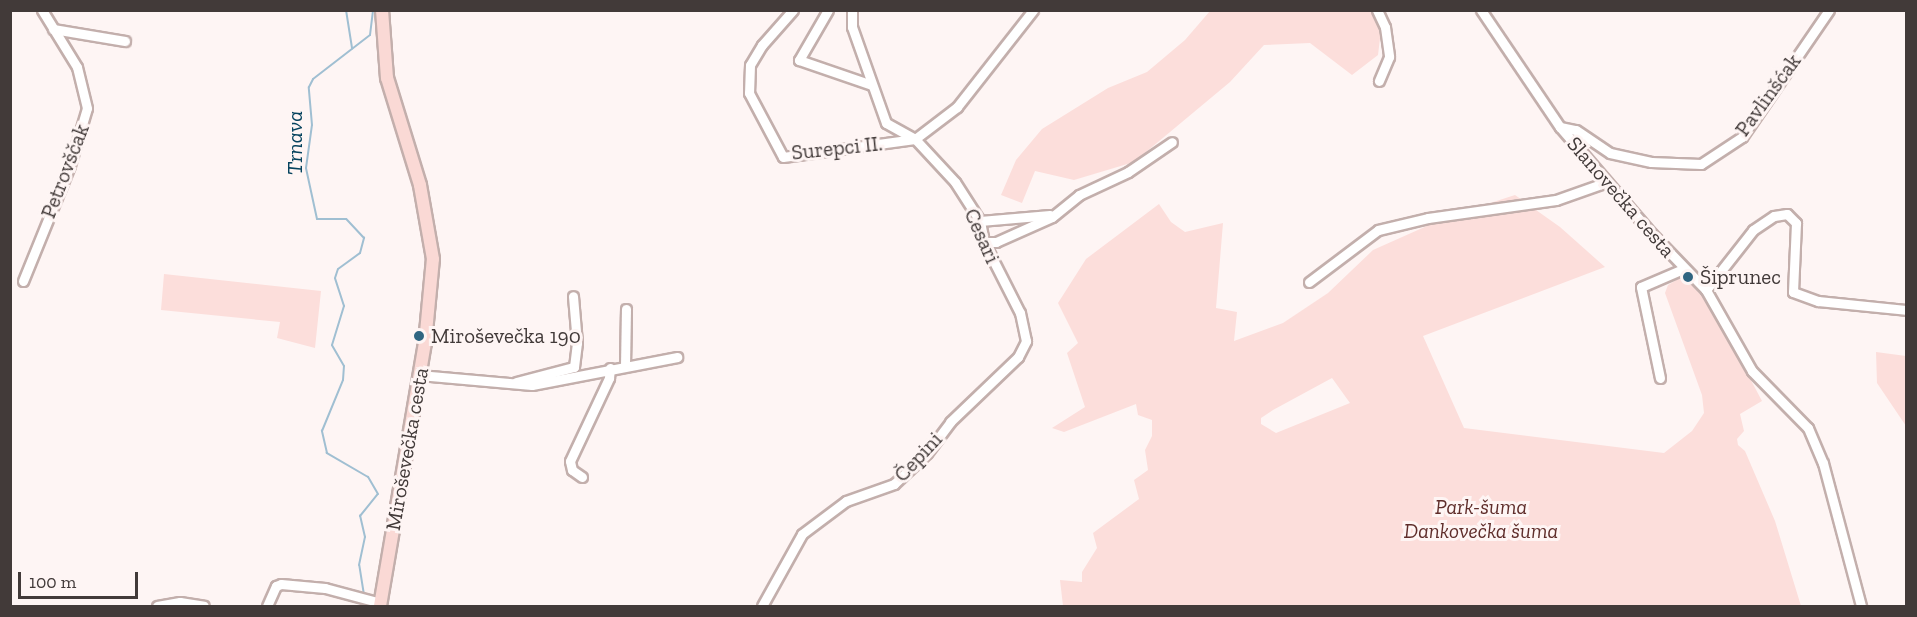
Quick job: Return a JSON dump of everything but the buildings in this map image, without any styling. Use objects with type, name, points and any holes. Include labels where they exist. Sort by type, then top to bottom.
[{"type":"main road","name":"Miroševečka cesta","points":[[380,605],[419,375],[433,259],[420,185],[387,78],[382,10]]},
{"type":"street","name":"Petrovščak","points":[[22,281],[70,165],[87,108],[77,67],[42,10]]},
{"type":"street","name":"Surepci II.","points":[[793,10],[762,45],[750,65],[749,93],[783,157],[915,139]]},
{"type":"street","points":[[828,10],[798,60],[872,85]]},
{"type":"street","name":"Cesari","points":[[852,10],[852,27],[886,123],[915,139],[955,182],[980,221],[984,242],[1020,314],[1024,347]]},
{"type":"street","points":[[915,139],[957,107],[1033,10]]},
{"type":"street","points":[[1377,10],[1385,27],[1389,57],[1379,81]]},
{"type":"street","name":"Slanovečka cesta","points":[[1481,10],[1560,127],[1683,268],[1706,290],[1752,371],[1799,416],[1815,441],[1861,606]]},
{"type":"street","name":"Pavlinšćak","points":[[1560,127],[1576,130],[1610,153],[1651,162],[1701,164],[1742,137],[1829,10]]},
{"type":"street","points":[[53,29],[124,41]]},
{"type":"street","points":[[984,242],[1017,234],[1055,214],[1079,195],[1128,172],[1172,142]]},
{"type":"street","points":[[1309,282],[1378,230],[1428,218],[1556,200],[1607,182]]},
{"type":"street","points":[[980,221],[1055,214]]},
{"type":"street","points":[[1706,290],[1753,230],[1774,216],[1787,214],[1796,223],[1793,292],[1818,302],[1906,310]]},
{"type":"street","points":[[1660,378],[1641,287],[1683,268]]},
{"type":"street","points":[[516,382],[574,367],[577,344],[573,296]]},
{"type":"street","points":[[625,366],[626,309]]},
{"type":"street","name":"Čepini","points":[[762,606],[802,534],[846,501],[894,484],[1024,347]]},
{"type":"street","points":[[419,375],[532,385],[610,368],[677,357]]},
{"type":"street","points":[[582,477],[572,470],[570,461],[609,378],[610,368]]},
{"type":"street","points":[[267,606],[276,586],[281,584],[364,597],[380,605]]},
{"type":"street","points":[[157,606],[180,602],[199,606]]},
{"type":"green space","points":[[1210,11],[1373,11],[1381,30],[1378,55],[1352,75],[1310,43],[1264,45],[1230,82],[1134,162],[1074,180],[1035,171],[1022,203],[1001,195],[1016,160],[1042,129],[1108,88],[1147,72],[1185,40]]},
{"type":"green space","name":"Park-šuma Dankovečka šuma","points":[[1515,195],[1560,227],[1605,267],[1423,336],[1464,428],[1664,453],[1692,431],[1704,413],[1702,395],[1665,293],[1668,285],[1683,276],[1712,307],[1762,401],[1740,414],[1744,431],[1737,439],[1738,445],[1745,451],[1775,521],[1801,606],[1063,606],[1060,580],[1082,582],[1082,572],[1097,548],[1093,533],[1139,499],[1134,480],[1148,470],[1145,450],[1152,436],[1152,420],[1138,415],[1136,404],[1064,432],[1052,428],[1085,407],[1067,353],[1078,343],[1058,303],[1086,259],[1159,204],[1171,222],[1185,232],[1223,223],[1216,308],[1237,312],[1234,341],[1283,323],[1328,293],[1373,250],[1447,217]],"holes":[[[1332,378],[1350,403],[1276,433],[1261,424],[1261,418],[1273,410]]]},
{"type":"green space","points":[[164,274],[321,291],[315,348],[277,338],[280,322],[161,310]]},
{"type":"green space","points":[[1876,352],[1906,356],[1906,426],[1877,383]]},
{"type":"waterway","points":[[346,10],[352,49]]},
{"type":"waterway","name":"Trnava","points":[[364,595],[359,565],[365,537],[360,516],[378,494],[368,477],[327,453],[322,431],[343,380],[344,366],[332,345],[344,306],[335,278],[338,269],[360,253],[364,238],[346,219],[317,219],[306,168],[312,125],[309,87],[313,79],[370,35],[373,10]]},
{"type":"place","name":"Šiprunec","points":[[1688,277]]},
{"type":"place","name":"Miroševečka 190","points":[[419,336]]}]
